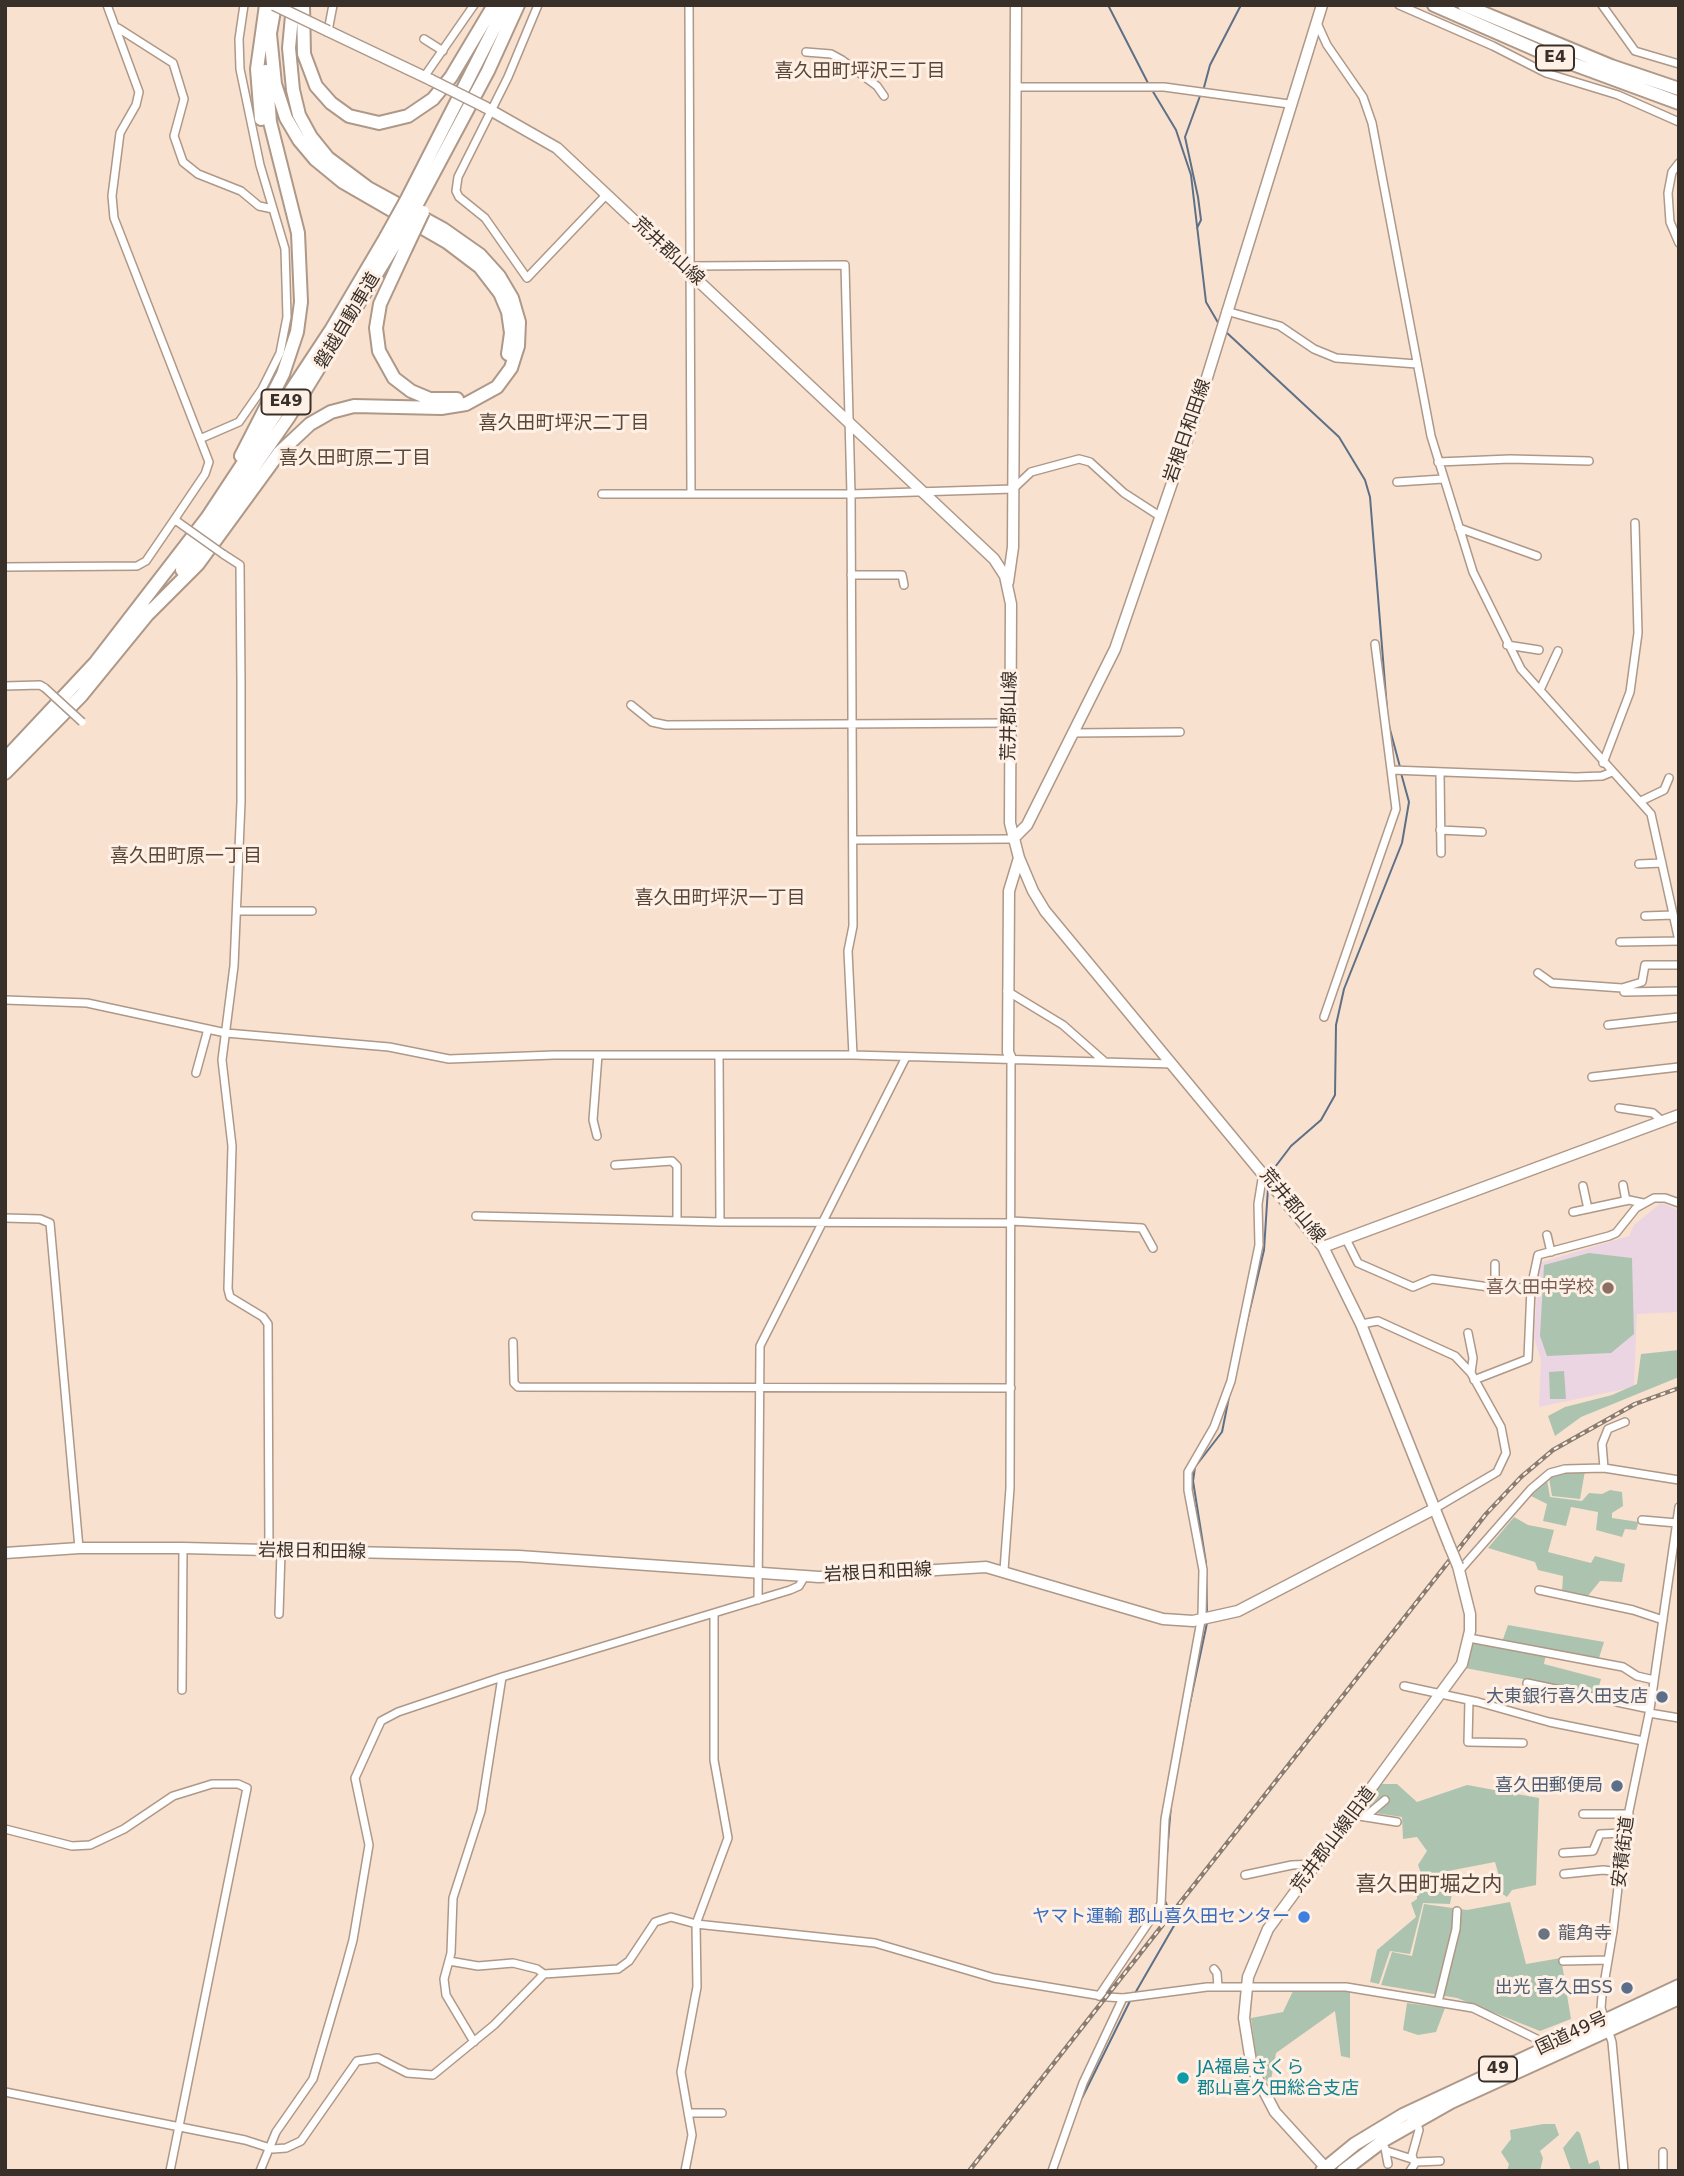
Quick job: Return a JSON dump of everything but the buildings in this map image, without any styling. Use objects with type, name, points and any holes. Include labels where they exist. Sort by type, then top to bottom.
[{"type":"highway","points":[[266,5],[257,69],[260,113],[298,233]]},
{"type":"highway","points":[[176,560],[243,453],[284,374],[295,339],[301,302],[298,233],[268,110],[266,74],[275,5]]},
{"type":"highway","points":[[146,616],[198,564],[279,453],[310,424],[331,412],[354,406],[441,408],[466,404],[497,387],[511,368],[518,346],[519,322],[512,298],[499,276],[470,246],[368,188],[328,158],[311,137],[299,115],[290,62],[293,5]]},
{"type":"highway","points":[[302,5],[297,66],[307,116],[326,148],[368,188]]},
{"type":"highway","points":[[302,5],[304,54],[316,86],[331,103],[349,116],[379,122],[408,117],[433,99],[452,77],[494,5]]},
{"type":"highway","name":"磐越自動車道","points":[[5,773],[81,696],[146,616],[216,525],[288,418],[396,242],[506,5]]},
{"type":"highway","points":[[270,34],[278,96],[286,118],[307,150],[356,191],[464,254],[488,275],[500,293],[510,322],[507,355],[492,379],[469,395],[441,400],[420,396],[402,385],[383,361],[377,340],[378,317],[396,242],[415,206],[461,138],[518,5]]},
{"type":"highway","name":"E4","points":[[1434,5],[1546,54],[1679,103]]},
{"type":"highway","name":"E4","points":[[1464,5],[1587,57],[1679,89]]},
{"type":"highway","name":"磐越自動車道","points":[[5,759],[96,662],[176,560],[396,242]]},
{"type":"highway","name":"国道49号","points":[[1343,2171],[1384,2146],[1416,2121],[1679,1986]]},
{"type":"highway","name":"国道49号","points":[[1324,2169],[1394,2120],[1549,2045],[1679,1998]]},
{"type":"main road","name":"荒井郡山線","points":[[275,5],[489,109],[556,148],[691,270],[988,551],[1008,583],[1011,604],[1009,806],[1013,839],[1019,858],[1045,911],[1264,1172],[1323,1247],[1679,1115]]},
{"type":"main road","points":[[1008,583],[1013,547],[1016,5]]},
{"type":"main road","name":"岩根日和田線","points":[[1013,839],[1027,825],[1115,649],[1158,515],[1197,410],[1289,104],[1322,5]]},
{"type":"main road","points":[[1011,1059],[1008,1052],[1007,991],[1009,891],[1019,858]]},
{"type":"main road","points":[[1323,1247],[1361,1324],[1434,1509]]},
{"type":"main road","name":"岩根日和田線","points":[[5,1553],[79,1548],[183,1548],[519,1556],[805,1576],[986,1567],[1004,1570],[1163,1619],[1201,1620],[1238,1611],[1434,1509]]},
{"type":"main road","name":"荒井郡山線旧道","points":[[1324,2169],[1275,2112],[1252,2068],[1245,2033],[1245,1987],[1268,1929],[1442,1695],[1462,1664],[1469,1639],[1470,1614],[1459,1568],[1434,1509]]},
{"type":"street","points":[[5,567],[137,566],[146,561],[176,521],[208,468],[202,438],[114,219],[112,196],[117,148],[122,128],[136,105],[139,92],[118,28],[107,5]]},
{"type":"street","points":[[202,438],[240,422],[262,389],[280,353],[287,317],[288,269],[260,164],[240,69],[239,39],[244,5]]},
{"type":"street","points":[[328,31],[333,5]]},
{"type":"street","points":[[427,78],[474,5]]},
{"type":"street","points":[[538,5],[458,177],[456,191],[459,197],[485,218],[527,278],[607,194]]},
{"type":"street","points":[[689,5],[691,494]]},
{"type":"street","points":[[1399,5],[1493,46],[1546,74],[1618,95],[1679,122]]},
{"type":"street","points":[[1602,5],[1635,51],[1679,64]]},
{"type":"street","points":[[1316,22],[1327,45],[1368,107],[1438,462],[1473,572],[1521,669],[1603,763],[1642,801],[1654,821],[1679,941],[1620,942]]},
{"type":"street","points":[[118,28],[173,63],[184,99],[174,136],[183,162],[198,174],[241,191],[259,206],[273,209]]},
{"type":"street","points":[[424,39],[443,51]]},
{"type":"street","points":[[806,52],[831,54],[842,60],[877,86],[884,96]]},
{"type":"street","points":[[1016,87],[1164,87],[1289,104]]},
{"type":"street","points":[[1679,163],[1672,172],[1668,193],[1670,222],[1679,243]]},
{"type":"street","points":[[691,270],[845,265],[853,840],[853,926],[848,951],[853,1055]]},
{"type":"street","points":[[1226,311],[1280,326],[1314,349],[1336,358],[1417,364]]},
{"type":"street","points":[[602,494],[850,494],[1013,489],[1031,472],[1074,459],[1084,460],[1131,498],[1158,515]]},
{"type":"street","points":[[1438,462],[1510,459],[1589,461]]},
{"type":"street","points":[[1397,482],[1444,479]]},
{"type":"street","points":[[176,521],[240,565],[242,802],[237,911],[222,1060],[232,1146],[229,1296],[263,1317],[269,1330],[269,1551]]},
{"type":"street","points":[[1603,763],[1630,692],[1638,633],[1635,523]]},
{"type":"street","points":[[1459,528],[1537,556]]},
{"type":"street","points":[[851,575],[902,575],[904,585]]},
{"type":"street","points":[[1324,1017],[1389,835],[1395,809],[1375,644]]},
{"type":"street","points":[[1507,645],[1539,650]]},
{"type":"street","points":[[1540,690],[1558,651]]},
{"type":"street","points":[[5,685],[40,685],[84,724]]},
{"type":"street","points":[[631,705],[652,722],[666,725],[1010,723]]},
{"type":"street","points":[[1072,733],[1180,732]]},
{"type":"street","points":[[1392,770],[1576,777],[1602,776],[1612,772]]},
{"type":"street","points":[[1440,772],[1441,853]]},
{"type":"street","points":[[1642,801],[1664,790],[1669,778]]},
{"type":"street","points":[[1440,830],[1482,832]]},
{"type":"street","points":[[853,840],[1013,839]]},
{"type":"street","points":[[1639,864],[1662,863]]},
{"type":"street","points":[[237,911],[312,911]]},
{"type":"street","points":[[1645,916],[1673,915]]},
{"type":"street","points":[[1538,973],[1552,983],[1622,988],[1642,982],[1645,965],[1679,965]]},
{"type":"street","points":[[1007,991],[1063,1026],[1105,1063]]},
{"type":"street","points":[[1619,992],[1679,991]]},
{"type":"street","points":[[5,1000],[87,1003],[226,1033],[389,1047],[449,1059],[598,1055],[853,1055],[1173,1064]]},
{"type":"street","points":[[1608,1024],[1679,1017]]},
{"type":"street","points":[[196,1073],[208,1029]]},
{"type":"street","points":[[597,1136],[593,1121],[598,1055]]},
{"type":"street","points":[[719,1056],[720,1222]]},
{"type":"street","points":[[758,1600],[758,1385],[762,1342],[906,1057]]},
{"type":"street","points":[[1004,1570],[1010,1488],[1011,1059]]},
{"type":"street","points":[[1592,1077],[1679,1067]]},
{"type":"street","points":[[1619,1108],[1653,1113],[1662,1121]]},
{"type":"street","points":[[615,1165],[672,1161],[677,1166],[677,1221]]},
{"type":"street","points":[[1100,1996],[1161,1904],[1166,1819],[1201,1620],[1203,1570],[1188,1490],[1188,1472],[1214,1427],[1231,1381],[1259,1245],[1258,1204],[1264,1172]]},
{"type":"street","points":[[1623,1185],[1626,1201]]},
{"type":"street","points":[[1583,1186],[1588,1209]]},
{"type":"street","points":[[1573,1212],[1626,1201],[1643,1203],[1661,1197],[1679,1203]]},
{"type":"street","points":[[1472,1376],[1528,1359],[1535,1259],[1616,1233],[1643,1203]]},
{"type":"street","points":[[475,1216],[720,1222],[1011,1222],[1142,1228],[1153,1248]]},
{"type":"street","points":[[5,1218],[40,1219],[50,1223],[79,1548]]},
{"type":"street","points":[[1547,1235],[1550,1252]]},
{"type":"street","points":[[1346,1239],[1358,1263],[1413,1287],[1432,1279],[1495,1287],[1531,1288]]},
{"type":"street","points":[[1495,1287],[1496,1264]]},
{"type":"street","points":[[1361,1324],[1369,1321],[1384,1323],[1455,1356],[1472,1376],[1501,1427],[1505,1458],[1490,1479],[1434,1509]]},
{"type":"street","points":[[1468,1334],[1473,1359],[1472,1376]]},
{"type":"street","points":[[513,1342],[514,1383],[518,1387],[758,1385],[1011,1388]]},
{"type":"street","points":[[1604,1468],[1602,1444],[1608,1429],[1625,1422]]},
{"type":"street","points":[[1459,1568],[1550,1473],[1565,1469],[1604,1468],[1679,1480]]},
{"type":"street","name":"安積街道","points":[[1624,2171],[1601,1996],[1625,1833],[1650,1711],[1679,1507]]},
{"type":"street","points":[[1643,1520],[1677,1523]]},
{"type":"street","points":[[182,1690],[183,1548]]},
{"type":"street","points":[[279,1614],[281,1552]]},
{"type":"street","points":[[260,2171],[268,2148],[313,2079],[353,1940],[369,1845],[355,1778],[376,1728],[391,1714],[502,1677],[796,1588],[805,1576]]},
{"type":"street","points":[[1669,1577],[1679,1579]]},
{"type":"street","points":[[1539,1590],[1633,1610],[1662,1620]]},
{"type":"street","points":[[685,2171],[692,2141],[681,2072],[696,1997],[696,1924],[728,1838],[714,1760],[714,1615]]},
{"type":"street","points":[[1469,1639],[1623,1667],[1637,1676],[1654,1680]]},
{"type":"street","points":[[474,2042],[445,1992],[444,1979],[449,1961],[453,1898],[481,1811],[502,1677]]},
{"type":"street","points":[[1527,1683],[1679,1718]]},
{"type":"street","points":[[1404,1686],[1469,1700],[1549,1723],[1643,1741]]},
{"type":"street","points":[[1469,1700],[1468,1742],[1523,1743]]},
{"type":"street","points":[[5,1829],[67,1845],[90,1845],[124,1829],[166,1800],[191,1790],[227,1783],[244,1784],[247,1788],[170,2171]]},
{"type":"street","points":[[1365,1818],[1385,1800]]},
{"type":"street","points":[[1583,1814],[1629,1814]]},
{"type":"street","points":[[1353,1815],[1397,1822]]},
{"type":"street","points":[[1563,1853],[1593,1851],[1600,1834],[1625,1833]]},
{"type":"street","points":[[1245,1875],[1292,1865],[1317,1864]]},
{"type":"street","points":[[1564,1874],[1603,1870],[1621,1872]]},
{"type":"street","points":[[1438,2002],[1456,1929],[1457,1911]]},
{"type":"street","points":[[449,1961],[471,1966],[513,1963],[544,1974],[618,1969],[629,1961],[655,1922],[671,1917],[696,1924],[875,1943],[994,1978],[1100,1996],[1123,1998],[1183,1988],[1336,1985],[1479,2010],[1549,2045]]},
{"type":"street","points":[[1563,1961],[1608,1960]]},
{"type":"street","points":[[1214,1969],[1218,1987]]},
{"type":"street","points":[[5,2092],[278,2150],[301,2141],[357,2061],[378,2058],[407,2073],[427,2076],[439,2071],[474,2042],[544,1974]]},
{"type":"street","points":[[1052,2171],[1083,2083],[1123,1998]]},
{"type":"street","points":[[688,2113],[722,2113]]},
{"type":"street","points":[[1410,2171],[1419,2130],[1416,2121]]},
{"type":"street","points":[[1384,2146],[1413,2160],[1440,2161]]},
{"type":"street","points":[[1384,2146],[1388,2164]]},
{"type":"street","points":[[1663,2152],[1663,2171]]},
{"type":"shaded area","name":"喜久田中学校","points":[[1661,1203],[1679,1210],[1679,1312],[1637,1314],[1634,1387],[1539,1407],[1541,1360],[1534,1338],[1539,1263],[1629,1236],[1634,1225]]},
{"type":"green space","points":[[1589,1253],[1632,1258],[1634,1334],[1611,1353],[1547,1356],[1540,1336],[1544,1265]]},
{"type":"green space","points":[[1679,1350],[1679,1377],[1581,1417],[1555,1436],[1548,1416],[1565,1407],[1612,1395],[1637,1384],[1641,1354]]},
{"type":"green space","points":[[1564,1371],[1566,1399],[1550,1399],[1549,1372]]},
{"type":"green space","points":[[1576,1470],[1585,1471],[1580,1499],[1552,1496],[1549,1478]]},
{"type":"green space","points":[[1547,1480],[1550,1497],[1582,1501],[1589,1493],[1602,1494],[1610,1490],[1622,1492],[1623,1506],[1612,1513],[1612,1518],[1639,1522],[1636,1530],[1625,1529],[1622,1537],[1596,1530],[1598,1512],[1571,1507],[1566,1526],[1543,1521],[1547,1504],[1531,1496]]},
{"type":"green space","points":[[1514,1517],[1528,1525],[1554,1530],[1548,1552],[1591,1563],[1595,1556],[1625,1564],[1622,1582],[1600,1581],[1587,1597],[1562,1593],[1563,1576],[1538,1570],[1535,1562],[1488,1548]]},
{"type":"green space","points":[[1508,1625],[1604,1642],[1599,1658],[1546,1653],[1544,1664],[1601,1679],[1597,1693],[1465,1668],[1474,1641],[1502,1642]]},
{"type":"green space","points":[[1381,1784],[1397,1784],[1417,1802],[1467,1785],[1539,1798],[1536,1885],[1512,1890],[1507,1897],[1497,1890],[1501,1883],[1495,1862],[1422,1876],[1418,1865],[1427,1851],[1417,1837],[1403,1839],[1402,1817],[1361,1811]]},
{"type":"green space","points":[[1433,1877],[1435,1895],[1443,1888],[1453,1888],[1450,1904],[1423,1903],[1410,1954],[1390,1951],[1379,1984],[1370,1982],[1377,1950],[1416,1917],[1411,1903],[1417,1899],[1416,1879]]},
{"type":"green space","points":[[1510,1902],[1526,1964],[1561,1958],[1571,2019],[1540,2031],[1457,1998],[1381,1985],[1392,1952],[1412,1956],[1424,1904],[1467,1910]]},
{"type":"green space","points":[[1293,1991],[1350,1992],[1350,2058],[1341,2056],[1335,2011],[1276,2053],[1271,2080],[1267,2082],[1256,2055],[1251,2018],[1283,2012]]},
{"type":"green space","points":[[1407,2003],[1445,2008],[1436,2032],[1418,2035],[1403,2030]]},
{"type":"green space","points":[[1555,2124],[1559,2135],[1540,2151],[1543,2158],[1540,2171],[1507,2171],[1509,2164],[1501,2152],[1511,2139],[1510,2130]]},
{"type":"green space","points":[[1577,2131],[1580,2133],[1589,2164],[1598,2160],[1601,2171],[1571,2170],[1563,2148]]},
{"type":"waterway","points":[[1108,5],[1149,85]]},
{"type":"waterway","points":[[1203,91],[1210,65],[1241,5]]},
{"type":"waterway","points":[[1152,90],[1176,130],[1191,175],[1206,302],[1220,326]]},
{"type":"waterway","points":[[1197,228],[1201,220],[1198,197],[1185,137],[1200,96]]},
{"type":"waterway","points":[[1226,332],[1339,437],[1365,480],[1370,497],[1387,709]]},
{"type":"waterway","points":[[1388,722],[1400,767]]},
{"type":"waterway","points":[[1272,1171],[1291,1146],[1321,1120],[1335,1095],[1336,1025],[1344,989],[1402,843],[1409,802],[1401,773]]},
{"type":"waterway","points":[[1241,1347],[1264,1250],[1268,1188]]},
{"type":"waterway","points":[[1207,1614],[1206,1563],[1193,1481],[1195,1467],[1222,1432],[1229,1397]]},
{"type":"waterway","points":[[1187,1717],[1207,1623]]},
{"type":"waterway","points":[[1166,1866],[1171,1805]]},
{"type":"waterway","points":[[1134,1995],[1175,1924],[1165,1901],[1165,1892]]},
{"type":"waterway","points":[[1082,2098],[1131,1999]]},
{"type":"railway","points":[[969,2171],[1486,1514],[1521,1477],[1553,1450],[1635,1404],[1679,1388]]},
{"type":"place","name":"喜久田中学校","points":[[1608,1288]]},
{"type":"place","name":"大東銀行喜久田支店","points":[[1662,1697]]},
{"type":"place","name":"喜久田郵便局","points":[[1617,1786]]},
{"type":"place","name":"ヤマト運輸 郡山喜久田センター","points":[[1304,1917]]},
{"type":"place","name":"龍角寺","points":[[1544,1934]]},
{"type":"place","name":"出光 喜久田SS","points":[[1627,1988]]},
{"type":"place","name":"JA福島さくら 郡山喜久田総合支店","points":[[1183,2078]]},
{"type":"district","name":"喜久田町坪沢三丁目","points":[[860,72]]},
{"type":"district","name":"喜久田町坪沢二丁目","points":[[564,424]]},
{"type":"district","name":"喜久田町原二丁目","points":[[355,459]]},
{"type":"district","name":"喜久田町原一丁目","points":[[186,857]]},
{"type":"district","name":"喜久田町坪沢一丁目","points":[[720,899]]},
{"type":"district","name":"喜久田町堀之内","points":[[1429,1886]]}]
